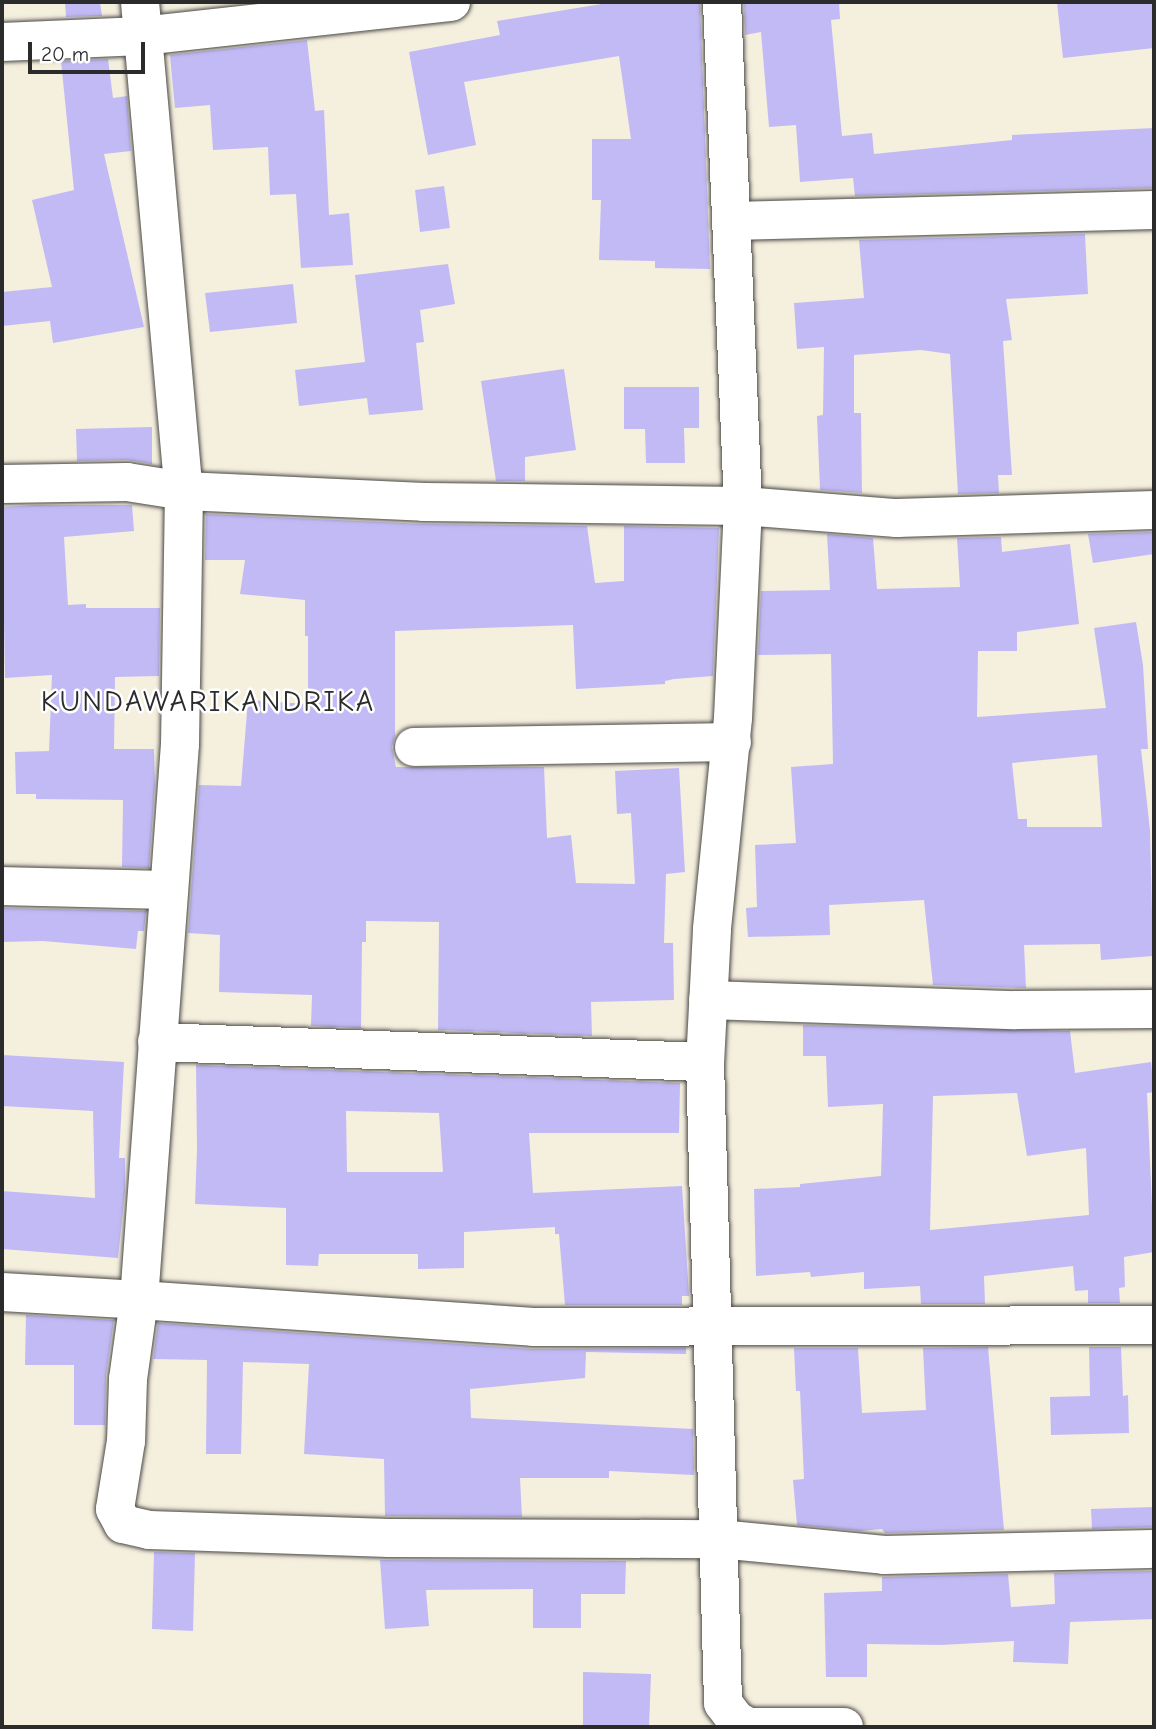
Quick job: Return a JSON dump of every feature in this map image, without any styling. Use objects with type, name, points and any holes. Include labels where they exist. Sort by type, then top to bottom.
[{"type":"street","points":[[2,42],[141,19],[452,2]]},
{"type":"street","points":[[722,2],[743,506],[732,742],[708,1000],[705,1062],[723,1703],[728,1712],[748,1727],[844,1727]]},
{"type":"street","points":[[141,19],[184,491],[180,744],[139,1300],[128,1378],[126,1441],[116,1509],[123,1524],[149,1530],[389,1538],[719,1539],[884,1555],[1154,1549]]},
{"type":"street","points":[[733,221],[1154,210]]},
{"type":"street","points":[[2,484],[127,482],[184,491],[424,502],[743,506],[897,518],[1154,510]]},
{"type":"street","points":[[414,747],[732,742]]},
{"type":"street","points":[[2,886],[169,890]]},
{"type":"street","points":[[708,1000],[1015,1010],[1154,1010]]},
{"type":"street","points":[[157,1042],[705,1062]]},
{"type":"street","points":[[2,1292],[533,1327],[714,1329],[882,1325],[1154,1325]]},
{"type":"building","points":[[65,2],[100,2],[102,16],[66,17]]},
{"type":"building","points":[[614,2],[700,2],[710,269],[655,268],[655,261],[599,260],[601,200],[592,200],[592,139],[631,139],[619,56],[464,82],[476,145],[428,155],[409,52],[500,35],[497,21]]},
{"type":"building","points":[[744,2],[839,2],[840,19],[831,20],[842,136],[872,133],[874,154],[1012,140],[1012,135],[1154,128],[1154,188],[855,196],[853,178],[800,182],[796,125],[769,127],[761,32],[745,35]]},
{"type":"building","points":[[1057,2],[1154,2],[1154,48],[1063,58]]},
{"type":"building","points":[[307,40],[315,111],[324,110],[329,215],[349,213],[353,265],[301,268],[296,194],[270,195],[268,147],[213,150],[210,105],[175,108],[170,55]]},
{"type":"building","points":[[108,59],[113,98],[127,96],[131,151],[104,154],[144,327],[53,343],[50,321],[2,326],[2,292],[52,287],[32,200],[74,190],[61,61]]},
{"type":"building","points":[[444,186],[450,228],[420,232],[415,190]]},
{"type":"building","points":[[1085,234],[1088,294],[1006,299],[1012,340],[1003,341],[1012,475],[998,475],[999,493],[958,494],[950,354],[921,350],[854,355],[854,413],[861,413],[862,493],[820,490],[817,416],[823,415],[824,347],[797,349],[794,303],[864,298],[859,240]]},
{"type":"building","points":[[448,264],[455,304],[420,310],[424,342],[416,343],[423,410],[369,415],[367,398],[299,406],[295,370],[365,362],[355,275]]},
{"type":"building","points":[[293,284],[297,323],[210,332],[205,293]]},
{"type":"building","points":[[564,369],[576,450],[525,457],[525,481],[496,481],[481,381]]},
{"type":"building","points":[[624,387],[699,387],[699,428],[684,428],[685,463],[646,463],[645,429],[624,429]]},
{"type":"building","points":[[152,427],[152,464],[127,460],[77,461],[76,429]]},
{"type":"building","points":[[132,505],[134,531],[64,537],[68,605],[86,604],[86,608],[160,608],[159,676],[115,677],[114,749],[154,749],[155,785],[149,868],[122,867],[123,800],[36,799],[36,794],[16,794],[15,752],[49,751],[52,675],[5,678],[2,507]]},
{"type":"building","points":[[206,514],[424,524],[587,526],[595,583],[624,581],[624,526],[719,528],[713,676],[674,679],[665,681],[665,684],[576,689],[573,625],[395,631],[395,736],[392,747],[396,767],[544,767],[547,838],[571,835],[576,883],[635,884],[631,813],[617,814],[615,771],[679,768],[685,872],[666,874],[664,943],[673,943],[674,1000],[591,1002],[592,1036],[438,1030],[439,922],[366,921],[366,942],[362,942],[361,1028],[311,1026],[312,995],[219,992],[220,935],[188,933],[199,785],[241,786],[248,700],[308,704],[308,636],[305,636],[305,600],[240,594],[245,560],[205,560]]},
{"type":"building","points":[[1154,532],[1154,554],[1093,563],[1088,534]]},
{"type":"building","points":[[827,534],[873,538],[877,589],[960,587],[957,538],[1001,537],[1002,552],[1070,544],[1079,624],[1017,632],[1017,651],[978,651],[977,717],[1106,708],[1094,628],[1136,622],[1143,665],[1148,749],[1141,749],[1150,830],[1153,956],[1101,960],[1100,944],[1024,945],[1026,988],[933,985],[924,900],[829,905],[830,935],[748,937],[746,908],[757,907],[755,845],[796,843],[791,767],[833,764],[831,654],[758,655],[761,591],[830,590]],"holes":[[[1097,755],[1102,827],[1027,827],[1027,819],[1018,819],[1012,763]]]},
{"type":"building","points":[[2,908],[146,911],[144,931],[138,931],[136,949],[43,941],[2,942]]},
{"type":"building","points":[[803,1025],[1070,1031],[1075,1073],[1151,1062],[1154,1092],[1147,1093],[1154,1252],[1124,1257],[1125,1287],[1119,1288],[1120,1303],[1088,1303],[1088,1290],[1075,1291],[1073,1266],[984,1276],[985,1304],[921,1304],[920,1286],[864,1289],[864,1272],[811,1277],[810,1272],[756,1276],[754,1189],[800,1187],[800,1184],[881,1176],[883,1104],[828,1107],[826,1056],[803,1056]],"holes":[[[1017,1093],[1027,1156],[1086,1148],[1089,1215],[930,1230],[933,1096]]]},
{"type":"building","points":[[2,1055],[124,1062],[119,1158],[125,1158],[125,1191],[118,1258],[2,1249],[2,1191],[95,1198],[93,1111],[2,1106]]},
{"type":"building","points":[[196,1065],[680,1083],[679,1133],[529,1133],[533,1193],[682,1186],[689,1296],[682,1296],[682,1305],[565,1305],[559,1234],[555,1234],[555,1227],[464,1232],[464,1268],[418,1269],[418,1254],[319,1254],[318,1266],[286,1265],[286,1208],[195,1204]],"holes":[[[346,1111],[439,1113],[443,1172],[347,1172]]]},
{"type":"building","points":[[26,1315],[114,1320],[106,1376],[105,1425],[74,1425],[74,1365],[25,1365]]},
{"type":"building","points":[[158,1323],[532,1349],[686,1348],[686,1354],[586,1352],[585,1378],[470,1389],[471,1418],[693,1429],[694,1475],[609,1471],[609,1478],[520,1478],[522,1517],[385,1516],[384,1459],[304,1454],[309,1364],[243,1362],[241,1454],[206,1454],[207,1360],[153,1359]]},
{"type":"building","points":[[988,1347],[1004,1530],[885,1533],[882,1529],[860,1531],[797,1525],[793,1480],[804,1479],[800,1391],[796,1391],[794,1348],[858,1348],[862,1413],[926,1410],[923,1348]]},
{"type":"building","points":[[1089,1347],[1121,1347],[1123,1396],[1128,1395],[1129,1433],[1051,1435],[1050,1397],[1090,1396]]},
{"type":"building","points":[[1154,1507],[1154,1527],[1092,1529],[1091,1509]]},
{"type":"building","points":[[154,1552],[195,1553],[193,1631],[152,1629]]},
{"type":"building","points":[[380,1560],[626,1561],[625,1594],[581,1594],[581,1628],[533,1628],[533,1589],[426,1590],[429,1626],[385,1629]]},
{"type":"building","points":[[1154,1571],[1154,1619],[1070,1622],[1068,1664],[1013,1662],[1014,1641],[941,1645],[867,1644],[867,1677],[826,1677],[824,1593],[882,1591],[882,1577],[1008,1574],[1011,1607],[1055,1604],[1054,1573]]},
{"type":"building","points":[[583,1672],[651,1674],[649,1727],[583,1727]]},
{"type":"district","name":"KUNDAWARIKANDRIKA","points":[[208,702]]}]
